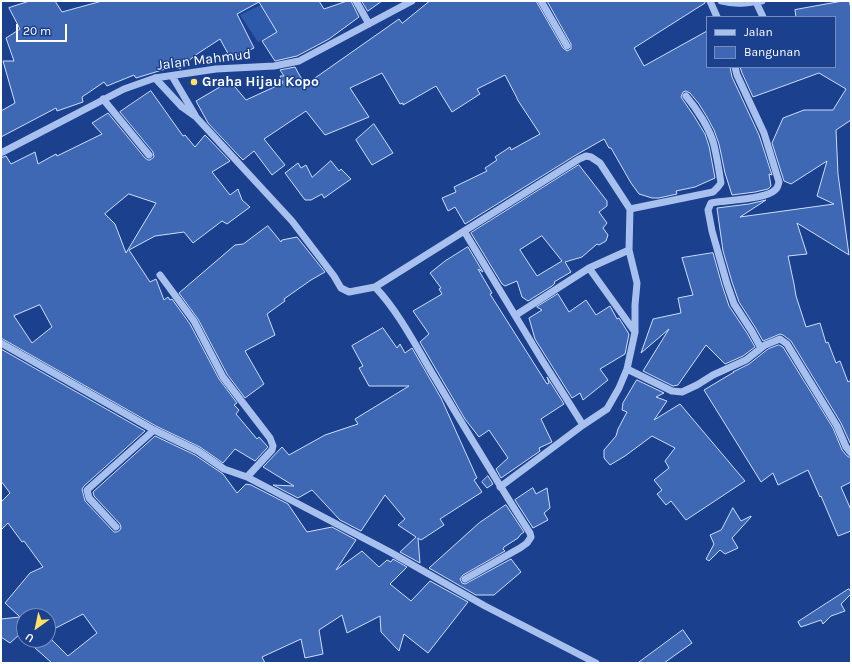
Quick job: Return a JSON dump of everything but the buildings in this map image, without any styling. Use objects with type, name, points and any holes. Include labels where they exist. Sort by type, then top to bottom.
[{"type":"street","points":[[356,1],[369,24]]},
{"type":"street","name":"Jalan Mahmud","points":[[1,153],[124,89],[155,78],[216,69],[274,66],[299,61],[412,1]]},
{"type":"street","points":[[541,1],[567,46]]},
{"type":"street","points":[[710,1],[717,16]]},
{"type":"street","points":[[721,1],[738,4],[759,1],[763,16]]},
{"type":"street","points":[[735,68],[737,75],[764,133],[779,182],[777,188],[766,196],[711,203],[708,210],[712,231],[734,304],[761,348]]},
{"type":"street","points":[[172,76],[196,117]]},
{"type":"street","points":[[155,78],[182,107],[196,117],[292,222],[334,276],[341,288],[349,292],[375,287],[579,159],[586,156],[591,157],[600,163],[630,209],[629,250],[637,282],[635,332],[627,369],[619,388],[606,409],[500,487]]},
{"type":"street","points":[[630,209],[713,192],[721,183],[714,144],[697,111],[686,96]]},
{"type":"street","points":[[103,99],[149,155]]},
{"type":"street","points":[[464,231],[583,425]]},
{"type":"street","points":[[516,315],[589,268],[629,250]]},
{"type":"street","points":[[589,268],[635,332]]},
{"type":"street","points":[[160,275],[194,321],[223,377],[270,438],[273,446],[272,450],[247,477]]},
{"type":"street","points":[[375,287],[384,296],[407,332],[500,487],[530,533],[531,537],[527,543],[520,548],[465,579]]},
{"type":"street","points":[[627,369],[672,391],[682,392],[713,375],[746,360],[765,345],[779,339],[785,342],[837,426],[846,447],[851,453]]},
{"type":"street","points":[[1,343],[154,430],[198,451],[224,469],[247,477],[390,552],[484,606],[596,663]]},
{"type":"street","points":[[116,527],[89,498],[87,490],[154,430]]},
{"type":"shaded area","points":[[261,5],[277,32],[258,42],[240,15]]},
{"type":"place","name":"Graha Hijau Kopo","points":[[194,82]]}]
